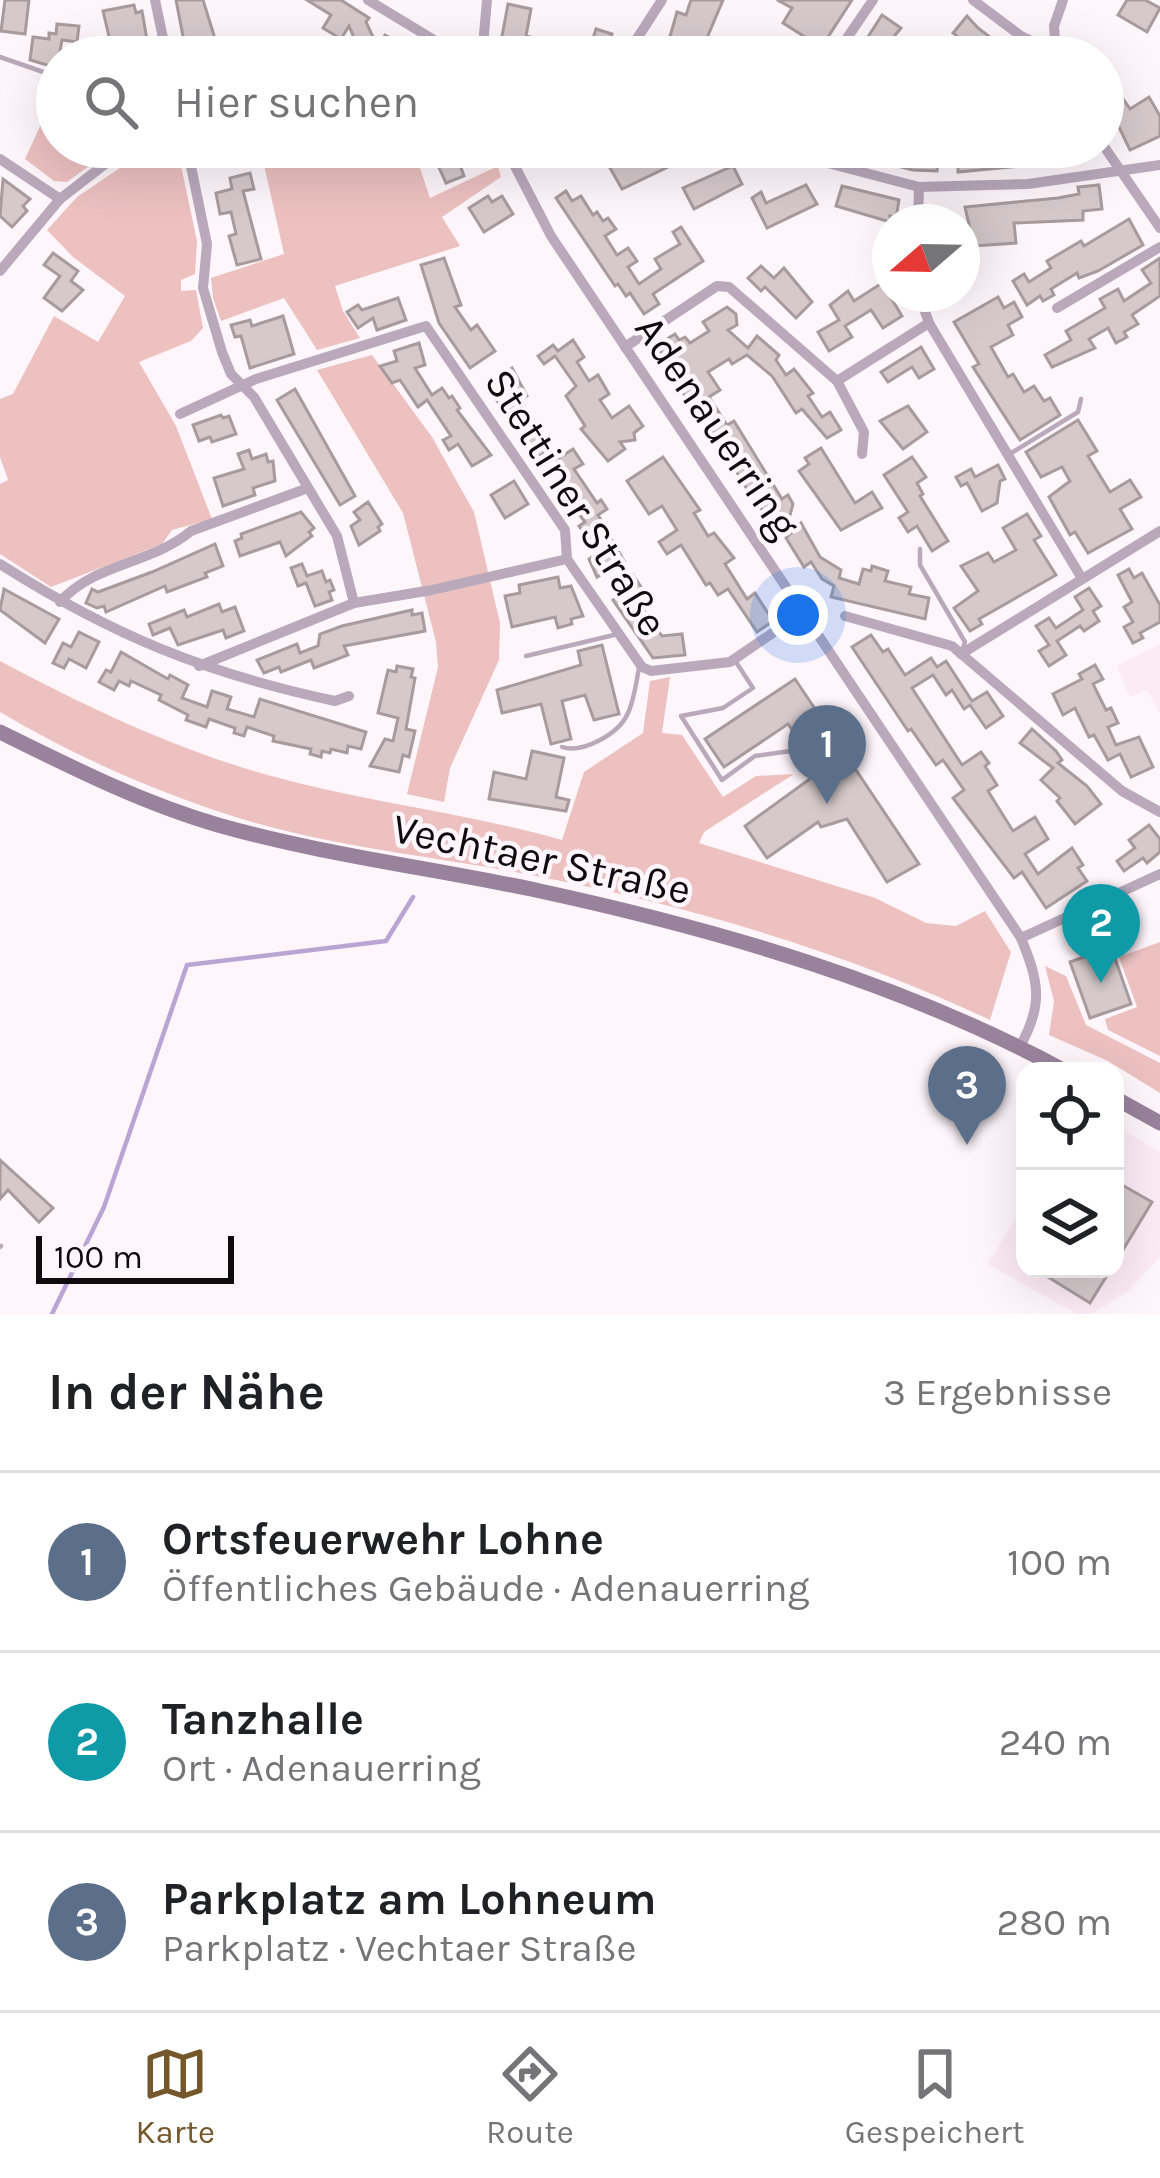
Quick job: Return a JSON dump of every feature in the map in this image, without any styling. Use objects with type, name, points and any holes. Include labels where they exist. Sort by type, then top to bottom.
[{"type":"main road","name":"Vechtaer Straße","points":[[0,732],[89,776],[217,824],[707,930],[853,977],[1047,1062]]},
{"type":"main road","points":[[1124,1103],[1160,1123]]},
{"type":"street","points":[[154,0],[162,36]]},
{"type":"street","points":[[368,0],[427,36]]},
{"type":"street","points":[[484,36],[487,0]]},
{"type":"street","points":[[639,36],[662,0]]},
{"type":"street","points":[[848,36],[873,0]]},
{"type":"street","points":[[973,0],[1021,36]]},
{"type":"street","points":[[1055,36],[1064,0]]},
{"type":"street","points":[[0,159],[60,199]]},
{"type":"street","points":[[855,168],[919,187],[1028,184],[1160,164]]},
{"type":"street","points":[[0,271],[60,199],[101,168]]},
{"type":"street","points":[[191,168],[207,244],[203,288],[222,352],[231,374],[254,397],[343,551],[354,603]]},
{"type":"street","name":"Adenauerring","points":[[516,168],[551,236],[1021,938],[1038,980],[1034,1018],[1019,1048]]},
{"type":"street","points":[[1118,168],[1160,228]]},
{"type":"street","points":[[919,187],[919,204]]},
{"type":"street","points":[[1057,308],[1160,247]]},
{"type":"street","points":[[625,347],[717,286],[729,287],[837,381],[864,432],[862,454]]},
{"type":"street","points":[[925,312],[1081,577]]},
{"type":"street","points":[[837,381],[929,322]]},
{"type":"street","name":"Stettiner Straße","points":[[242,387],[426,326],[566,530],[567,559],[640,664],[651,671],[734,659],[802,613]]},
{"type":"street","points":[[180,414],[242,387]]},
{"type":"street","points":[[60,602],[76,583],[176,544],[191,531],[308,488]]},
{"type":"street","points":[[962,654],[1160,532]]},
{"type":"street","points":[[199,666],[354,603],[567,559]]},
{"type":"street","points":[[0,564],[60,602],[199,666],[335,701],[349,697]]},
{"type":"street","points":[[845,616],[952,646],[1122,791],[1160,812]]},
{"type":"street","points":[[1021,938],[1160,874]]},
{"type":"lane","points":[[0,57],[36,69]]},
{"type":"lane","points":[[1008,455],[1078,412],[1081,399]]},
{"type":"lane","points":[[920,549],[920,565],[965,642],[962,654]]},
{"type":"lane","points":[[526,656],[618,634]]},
{"type":"lane","points":[[734,659],[753,688],[723,708],[681,716],[722,779],[755,756],[791,752],[807,774]]},
{"type":"lane","points":[[562,747],[584,748],[622,723],[640,664]]},
{"type":"shaded area","points":[[36,135],[36,167],[25,159]]},
{"type":"shaded area","points":[[37,168],[86,168],[67,182],[54,181]]},
{"type":"shaded area","points":[[120,168],[181,168],[197,241],[195,274],[181,280],[181,291],[196,290],[203,328],[191,341],[139,362],[176,426],[212,519],[172,530],[162,544],[51,587],[0,554],[0,484],[8,480],[0,457],[0,399],[13,394],[54,316],[98,342],[125,296],[73,257],[47,230],[77,197]]},
{"type":"shaded area","points":[[265,168],[420,168],[430,198],[499,168],[501,177],[442,217],[460,246],[335,286],[343,311],[360,338],[317,350],[284,298],[221,321],[211,278],[284,254]]},
{"type":"shaded area","points":[[372,355],[432,437],[474,512],[500,623],[499,660],[450,768],[444,802],[407,794],[438,667],[403,513],[317,370]]},
{"type":"shaded area","points":[[1160,644],[1160,713],[1147,690],[1130,697],[1117,666]]},
{"type":"shaded area","points":[[0,661],[129,724],[229,763],[301,784],[562,840],[584,772],[643,733],[650,681],[670,677],[662,733],[682,735],[723,797],[756,776],[794,774],[704,832],[699,843],[875,898],[926,923],[956,926],[985,911],[1011,952],[990,1020],[887,976],[722,920],[556,880],[319,839],[179,798],[88,759],[0,712]]},
{"type":"shaded area","points":[[1160,942],[1160,1056],[1108,1030],[1105,1019],[1137,1007],[1119,957]]},
{"type":"shaded area","points":[[1045,966],[1066,976],[1086,1025],[1160,1063],[1160,1093],[1124,1071],[1124,1062],[1110,1062],[1049,1035],[1054,1001]]},
{"type":"shaded area","points":[[1124,1130],[1160,1152],[1160,1257],[1128,1291],[1092,1314],[1077,1314],[988,1264],[1016,1217],[1016,1278],[1124,1278]]},
{"type":"building","points":[[5,0],[29,0],[25,34],[1,31]]},
{"type":"building","points":[[176,0],[203,0],[214,36],[183,36]]},
{"type":"building","points":[[307,0],[341,0],[369,18],[366,22],[372,36],[353,36],[349,26],[343,36],[336,36],[323,28],[331,15]]},
{"type":"building","points":[[691,0],[723,0],[708,36],[670,36],[677,12],[686,15]]},
{"type":"building","points":[[777,0],[852,0],[829,36],[803,36],[783,23],[792,8]]},
{"type":"building","points":[[1127,0],[1145,0],[1160,8],[1147,32],[1118,15]]},
{"type":"building","points":[[508,4],[531,9],[526,36],[502,36]]},
{"type":"building","points":[[134,5],[136,13],[142,11],[146,36],[109,36],[103,11]]},
{"type":"building","points":[[882,15],[901,28],[894,36],[868,36]]},
{"type":"building","points":[[967,16],[988,36],[957,36],[953,33]]},
{"type":"building","points":[[57,24],[79,26],[78,36],[49,36],[56,34]]},
{"type":"building","points":[[36,37],[36,62],[30,60]]},
{"type":"building","points":[[1149,97],[1160,116],[1160,136],[1130,150],[1124,137],[1124,100],[1130,109]]},
{"type":"building","points":[[439,168],[461,168],[464,176],[446,183]]},
{"type":"building","points":[[610,168],[666,168],[622,189]]},
{"type":"building","points":[[728,168],[734,168],[742,184],[694,209],[683,188]]},
{"type":"building","points":[[250,173],[254,189],[243,191],[261,259],[237,265],[229,236],[236,234],[231,212],[220,214],[216,193],[232,189],[230,178]]},
{"type":"building","points":[[3,179],[30,199],[23,206],[27,211],[12,227],[0,216]]},
{"type":"building","points":[[806,185],[817,204],[767,228],[752,198],[761,192],[766,203]]},
{"type":"building","points":[[1099,185],[1102,209],[1083,211],[1083,220],[1014,223],[1016,243],[980,246],[980,206],[1058,198],[1079,194],[1078,187]]},
{"type":"building","points":[[842,186],[899,200],[898,204],[872,204],[872,217],[836,206]]},
{"type":"building","points":[[566,191],[572,201],[581,196],[593,215],[597,212],[603,221],[608,218],[616,229],[605,236],[617,255],[628,248],[637,261],[628,267],[639,284],[661,269],[655,259],[680,244],[673,232],[681,227],[703,261],[653,294],[659,304],[644,314],[630,293],[626,296],[615,286],[556,198]]},
{"type":"building","points":[[488,196],[492,202],[502,196],[513,214],[484,232],[469,208]]},
{"type":"building","points":[[1129,219],[1143,245],[1098,271],[1079,278],[1077,273],[1051,289],[1054,295],[1043,301],[1040,296],[1027,305],[1013,281],[1024,274],[1029,282],[1051,268],[1047,261]]},
{"type":"building","points":[[53,253],[78,271],[71,281],[83,290],[62,311],[44,298],[60,276],[44,265]]},
{"type":"building","points":[[444,258],[461,305],[455,307],[471,330],[477,325],[495,351],[470,368],[439,323],[421,265]]},
{"type":"building","points":[[1160,258],[1160,296],[1132,315],[1138,324],[1124,332],[1127,337],[1116,343],[1108,328],[1089,339],[1095,348],[1052,367],[1045,355],[1071,340],[1066,331],[1105,308],[1100,299],[1118,289],[1124,301],[1151,283],[1142,270]]},
{"type":"building","points":[[761,266],[774,278],[784,268],[812,302],[796,318],[765,287],[761,291],[748,278]]},
{"type":"building","points":[[872,289],[872,312],[845,326],[852,337],[829,351],[818,332],[839,320],[830,305],[848,291],[854,301]]},
{"type":"building","points":[[998,297],[1004,308],[1014,302],[1022,317],[1008,325],[1013,335],[991,347],[1008,377],[1013,374],[1024,392],[1034,386],[1044,401],[1050,398],[1060,415],[1020,440],[973,367],[979,364],[954,322],[980,312],[980,307]]},
{"type":"building","points":[[398,298],[406,320],[377,330],[373,318],[358,328],[347,312],[358,305],[362,310]]},
{"type":"building","points":[[727,307],[736,314],[737,325],[728,330],[748,348],[757,336],[779,355],[776,360],[786,375],[794,369],[813,393],[808,396],[822,417],[830,412],[841,430],[827,438],[802,409],[796,413],[772,376],[747,355],[708,372],[720,390],[709,397],[727,425],[734,421],[782,499],[788,495],[793,504],[787,526],[781,516],[771,522],[748,491],[657,345],[675,334],[690,343],[709,331],[703,322]]},
{"type":"building","points":[[872,312],[900,312],[902,316],[883,328]]},
{"type":"building","points":[[283,316],[294,354],[250,368],[241,336],[235,337],[231,325],[250,320],[252,326]]},
{"type":"building","points":[[573,340],[584,357],[577,362],[589,381],[598,375],[609,394],[600,400],[612,418],[629,406],[643,426],[634,433],[635,440],[620,442],[625,449],[608,461],[581,429],[585,426],[566,396],[576,386],[555,356],[544,364],[538,356],[553,345],[558,351]]},
{"type":"building","points":[[419,343],[425,365],[415,368],[432,395],[442,388],[452,396],[491,455],[472,466],[458,444],[449,450],[443,440],[451,436],[427,400],[418,407],[400,380],[392,383],[380,366],[397,361],[394,351]]},
{"type":"building","points":[[921,347],[934,369],[919,378],[912,367],[888,382],[881,372]]},
{"type":"building","points":[[512,368],[527,396],[520,400],[552,448],[536,459],[493,395],[506,387],[499,376]]},
{"type":"building","points":[[295,389],[355,496],[340,505],[277,400]]},
{"type":"building","points":[[908,406],[927,432],[903,449],[880,421]]},
{"type":"building","points":[[229,416],[236,434],[199,441],[193,425]]},
{"type":"building","points":[[1078,420],[1097,451],[1088,456],[1110,492],[1130,480],[1141,497],[1120,509],[1132,529],[1088,553],[1075,532],[1070,535],[1049,497],[1070,481],[1062,467],[1041,477],[1026,452]]},
{"type":"building","points":[[821,448],[855,503],[872,492],[882,508],[841,530],[799,471],[809,464],[805,458]]},
{"type":"building","points":[[573,449],[583,464],[574,469],[597,503],[601,500],[607,509],[598,515],[624,561],[597,577],[589,559],[597,554],[579,526],[585,522],[554,482],[565,474],[556,460]]},
{"type":"building","points":[[249,450],[252,459],[266,454],[268,462],[273,461],[275,481],[253,488],[255,495],[223,506],[214,478],[244,469],[238,454]]},
{"type":"building","points":[[663,457],[700,510],[694,513],[708,536],[714,533],[734,558],[725,564],[747,599],[755,593],[773,621],[757,632],[728,589],[718,595],[710,583],[706,585],[681,545],[667,554],[659,542],[677,530],[662,506],[649,514],[627,481]]},
{"type":"building","points":[[912,457],[926,477],[917,483],[920,496],[948,541],[932,551],[917,526],[908,532],[899,518],[908,512],[884,475]]},
{"type":"building","points":[[998,465],[1005,479],[1000,481],[997,503],[982,511],[967,483],[961,486],[956,477],[971,469],[975,477]]},
{"type":"building","points":[[514,481],[528,504],[505,518],[491,495]]},
{"type":"building","points":[[368,502],[382,524],[380,531],[359,545],[351,526],[360,520],[354,512]]},
{"type":"building","points":[[301,512],[314,528],[309,532],[312,536],[286,556],[280,542],[240,556],[235,541],[241,534]]},
{"type":"building","points":[[1027,514],[1041,536],[1034,540],[1056,575],[979,619],[982,624],[970,631],[954,608],[978,591],[961,566],[988,553],[994,562],[1016,550],[1003,528]]},
{"type":"building","points":[[801,523],[820,557],[841,570],[839,578],[859,584],[863,569],[871,571],[872,566],[888,571],[885,581],[911,587],[909,594],[929,598],[925,619],[831,597],[834,586],[822,579],[811,562],[804,567],[786,538]]},
{"type":"building","points":[[215,544],[223,566],[205,573],[207,577],[167,592],[165,586],[106,612],[104,606],[86,603],[92,589],[98,592]]},
{"type":"building","points":[[302,564],[307,576],[322,571],[326,582],[330,580],[332,600],[315,606],[306,583],[298,586],[291,568]]},
{"type":"building","points":[[1129,569],[1134,578],[1142,573],[1160,605],[1160,622],[1133,643],[1124,627],[1133,622],[1124,607],[1132,602],[1118,575]]},
{"type":"building","points":[[633,575],[652,603],[643,609],[662,636],[682,634],[685,655],[653,658],[613,600],[620,595],[615,588]]},
{"type":"building","points":[[558,577],[560,588],[571,586],[583,616],[558,628],[555,617],[512,627],[505,596],[520,593],[519,585]]},
{"type":"building","points":[[1089,588],[1101,606],[1093,611],[1099,621],[1084,631],[1080,626],[1057,641],[1066,655],[1049,666],[1039,651],[1049,645],[1036,626],[1049,618],[1056,628],[1083,610],[1075,597]]},
{"type":"building","points":[[4,589],[59,619],[45,643],[0,610]]},
{"type":"building","points":[[219,604],[222,612],[235,607],[244,631],[226,638],[223,630],[178,645],[170,628],[153,635],[149,624],[184,610],[187,617]]},
{"type":"building","points":[[412,610],[412,615],[422,613],[425,631],[344,646],[348,655],[314,668],[311,660],[264,673],[257,660],[297,644],[300,653],[318,646],[320,634]]},
{"type":"building","points":[[79,632],[99,642],[86,668],[69,659],[64,668],[53,663],[63,643],[71,647]]},
{"type":"building","points":[[871,635],[883,652],[888,649],[905,675],[931,658],[937,667],[946,661],[972,701],[987,692],[1003,716],[986,728],[970,705],[964,709],[952,690],[946,695],[933,675],[912,688],[962,765],[981,752],[989,763],[985,766],[997,785],[988,791],[1013,831],[1035,817],[1048,839],[1025,854],[1038,874],[1072,848],[1087,881],[1046,908],[1022,872],[1014,878],[953,798],[964,790],[943,760],[936,765],[908,731],[852,647]]},
{"type":"building","points":[[602,645],[619,714],[594,720],[585,695],[562,701],[571,739],[551,744],[541,704],[502,713],[497,690],[581,665],[578,651]]},
{"type":"building","points":[[121,652],[188,685],[182,698],[207,707],[212,691],[231,697],[227,709],[254,717],[260,699],[366,732],[361,749],[348,746],[347,753],[331,749],[330,753],[322,751],[321,757],[310,754],[311,749],[273,741],[274,736],[247,727],[244,736],[209,719],[206,727],[186,720],[188,715],[159,700],[161,695],[131,681],[129,686],[119,681],[114,690],[99,682],[106,670],[111,672]]},
{"type":"building","points":[[1095,665],[1103,679],[1093,684],[1118,723],[1108,727],[1116,745],[1139,737],[1153,767],[1131,777],[1120,754],[1108,760],[1094,735],[1089,737],[1075,708],[1063,715],[1053,694],[1082,679],[1079,674]]},
{"type":"building","points":[[397,666],[413,669],[411,677],[415,678],[406,729],[415,731],[409,757],[403,755],[399,772],[370,766],[385,739],[393,741],[398,718],[378,713],[388,670],[396,672]]},
{"type":"building","points":[[795,679],[919,864],[887,882],[847,819],[821,827],[818,822],[767,858],[745,826],[825,768],[800,730],[795,734],[788,724],[724,767],[705,739]]},
{"type":"building","points":[[1032,729],[1056,751],[1062,760],[1058,763],[1101,804],[1075,824],[1057,801],[1060,798],[1041,780],[1053,768],[1020,743]]},
{"type":"building","points":[[532,751],[564,758],[556,797],[569,800],[566,811],[489,799],[494,772],[526,779]]},
{"type":"building","points":[[1149,825],[1160,839],[1160,852],[1147,863],[1143,858],[1124,871],[1117,861],[1135,848],[1129,840]]},
{"type":"building","points":[[1111,947],[1131,1004],[1090,1018],[1070,962]]},
{"type":"building","points":[[0,1160],[53,1208],[39,1222],[8,1190],[0,1199]]},
{"type":"building","points":[[1124,1186],[1152,1202],[1124,1248]]},
{"type":"building","points":[[1050,1278],[1105,1278],[1090,1303]]},
{"type":"waterway","points":[[52,1314],[104,1207],[187,965],[386,941],[413,897]]},
{"type":"place","name":"Ortsfeuerwehr Lohne","points":[[827,804]]},
{"type":"place","name":"Tanzhalle","points":[[1101,983]]},
{"type":"place","name":"Parkplatz am Lohneum","points":[[967,1145]]}]
